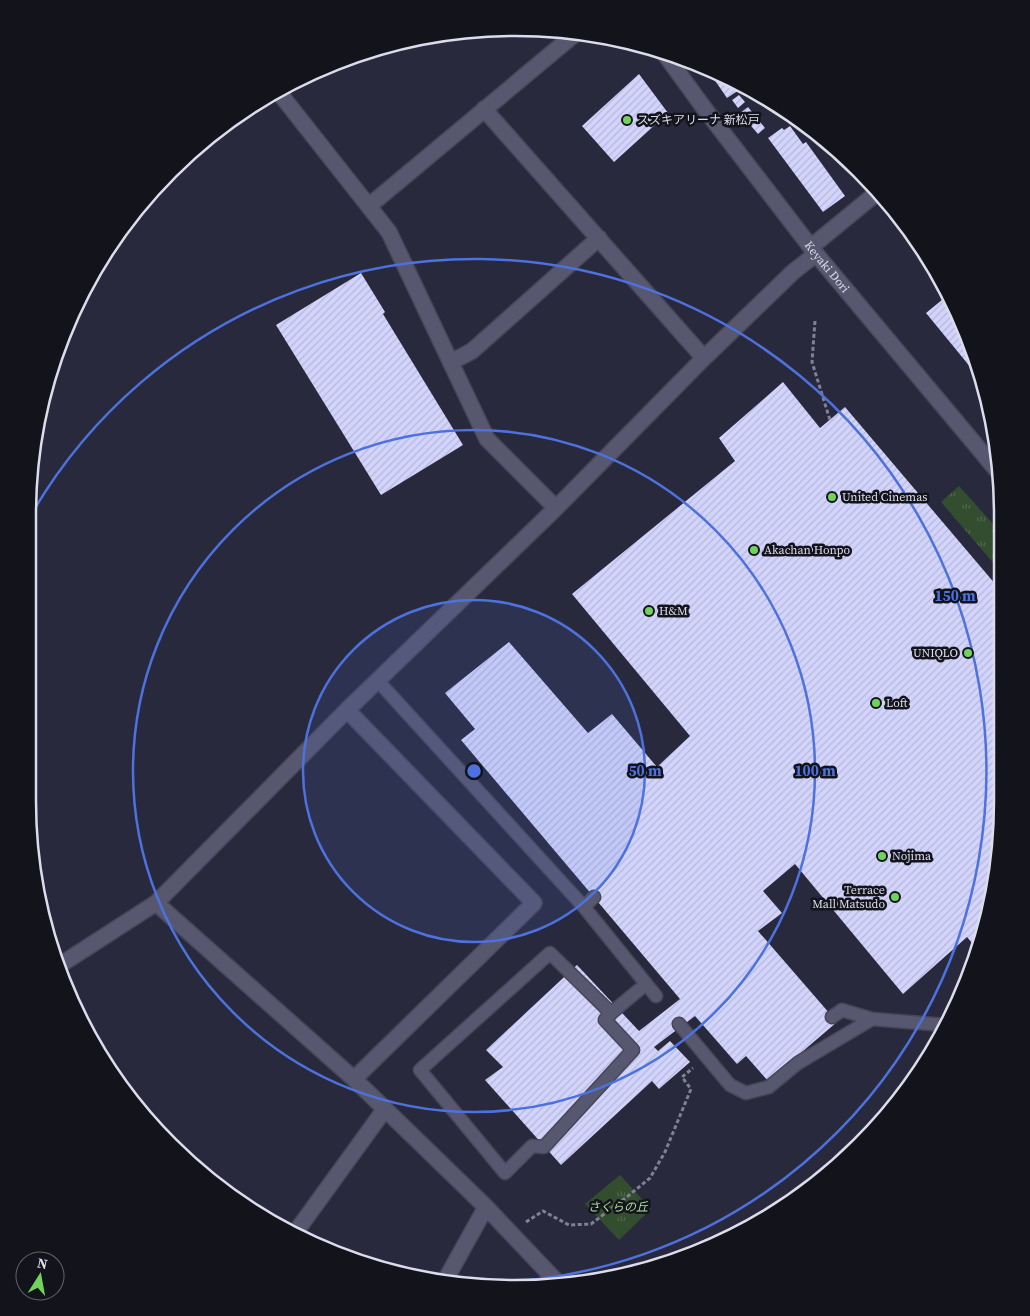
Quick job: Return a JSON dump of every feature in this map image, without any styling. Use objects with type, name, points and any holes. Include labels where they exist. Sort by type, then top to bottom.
[{"type":"street","points":[[369,206],[568,39]]},
{"type":"street","name":"Keyaki Dori","points":[[671,63],[814,250],[991,459]]},
{"type":"street","points":[[282,97],[369,206],[398,247],[487,439],[556,508]]},
{"type":"street","points":[[484,108],[704,358]]},
{"type":"street","points":[[65,963],[156,903],[347,710],[556,508],[704,358],[814,250],[873,197]]},
{"type":"street","points":[[451,362],[472,351],[598,238]]},
{"type":"street","points":[[347,710],[534,903],[354,1079]]},
{"type":"street","points":[[156,903],[385,1108],[486,1206],[554,1278]]},
{"type":"street","points":[[299,1228],[385,1108]]},
{"type":"street","points":[[449,1275],[486,1206]]},
{"type":"lane","points":[[378,681],[584,907],[656,996]]},
{"type":"lane","points":[[584,907],[594,897]]},
{"type":"lane","points":[[611,1013],[550,953],[420,1070],[504,1173],[532,1146],[544,1146],[633,1050],[605,1020],[646,984]]},
{"type":"lane","points":[[832,1017],[842,1010],[872,1019],[938,1024]]},
{"type":"lane","points":[[679,1024],[730,1085],[746,1094],[769,1087],[798,1063],[872,1019]]},
{"type":"path","points":[[815,321],[812,362],[830,420]]},
{"type":"path","points":[[511,1232],[543,1210],[569,1225],[590,1224],[650,1178],[665,1152],[691,1089],[682,1077],[694,1067]]},
{"type":"green space","points":[[959,486],[994,525],[994,564],[941,502]]},
{"type":"green space","name":"さくらの丘","points":[[620,1175],[651,1209],[619,1240],[585,1204]]},
{"type":"building","points":[[639,74],[668,113],[614,162],[582,126]]},
{"type":"building","points":[[715,81],[737,91],[727,98]]},
{"type":"building","points":[[739,95],[745,102],[738,108],[732,100]]},
{"type":"building","points":[[748,107],[765,128],[758,134],[740,113]]},
{"type":"building","points":[[790,126],[803,144],[806,142],[845,196],[823,212],[768,138],[782,128],[784,130]]},
{"type":"building","points":[[361,273],[385,312],[383,314],[463,445],[381,495],[276,325]]},
{"type":"building","points":[[942,300],[970,366],[926,313]]},
{"type":"building","points":[[783,382],[820,428],[845,407],[994,583],[994,801],[990,863],[985,894],[972,943],[967,937],[903,994],[795,864],[763,891],[782,913],[758,931],[837,1022],[768,1081],[746,1056],[737,1064],[695,1016],[654,1047],[658,1051],[670,1041],[690,1062],[659,1089],[652,1081],[561,1165],[485,1080],[503,1067],[486,1050],[577,965],[639,1031],[680,999],[461,740],[475,729],[445,693],[509,642],[588,733],[612,714],[657,767],[690,736],[572,594],[735,461],[719,438]]},
{"type":"place","name":"スズキアリーナ 新松戸","points":[[627,120]]},
{"type":"place","name":"United Cinemas","points":[[832,497]]},
{"type":"place","name":"Akachan Honpo","points":[[754,550]]},
{"type":"place","name":"H&M","points":[[649,611]]},
{"type":"place","name":"UNIQLO","points":[[968,653]]},
{"type":"place","name":"Loft","points":[[876,703]]},
{"type":"place","name":"Nojima","points":[[882,856]]},
{"type":"place","name":"Terrace Mall Matsudo","points":[[895,897]]}]
